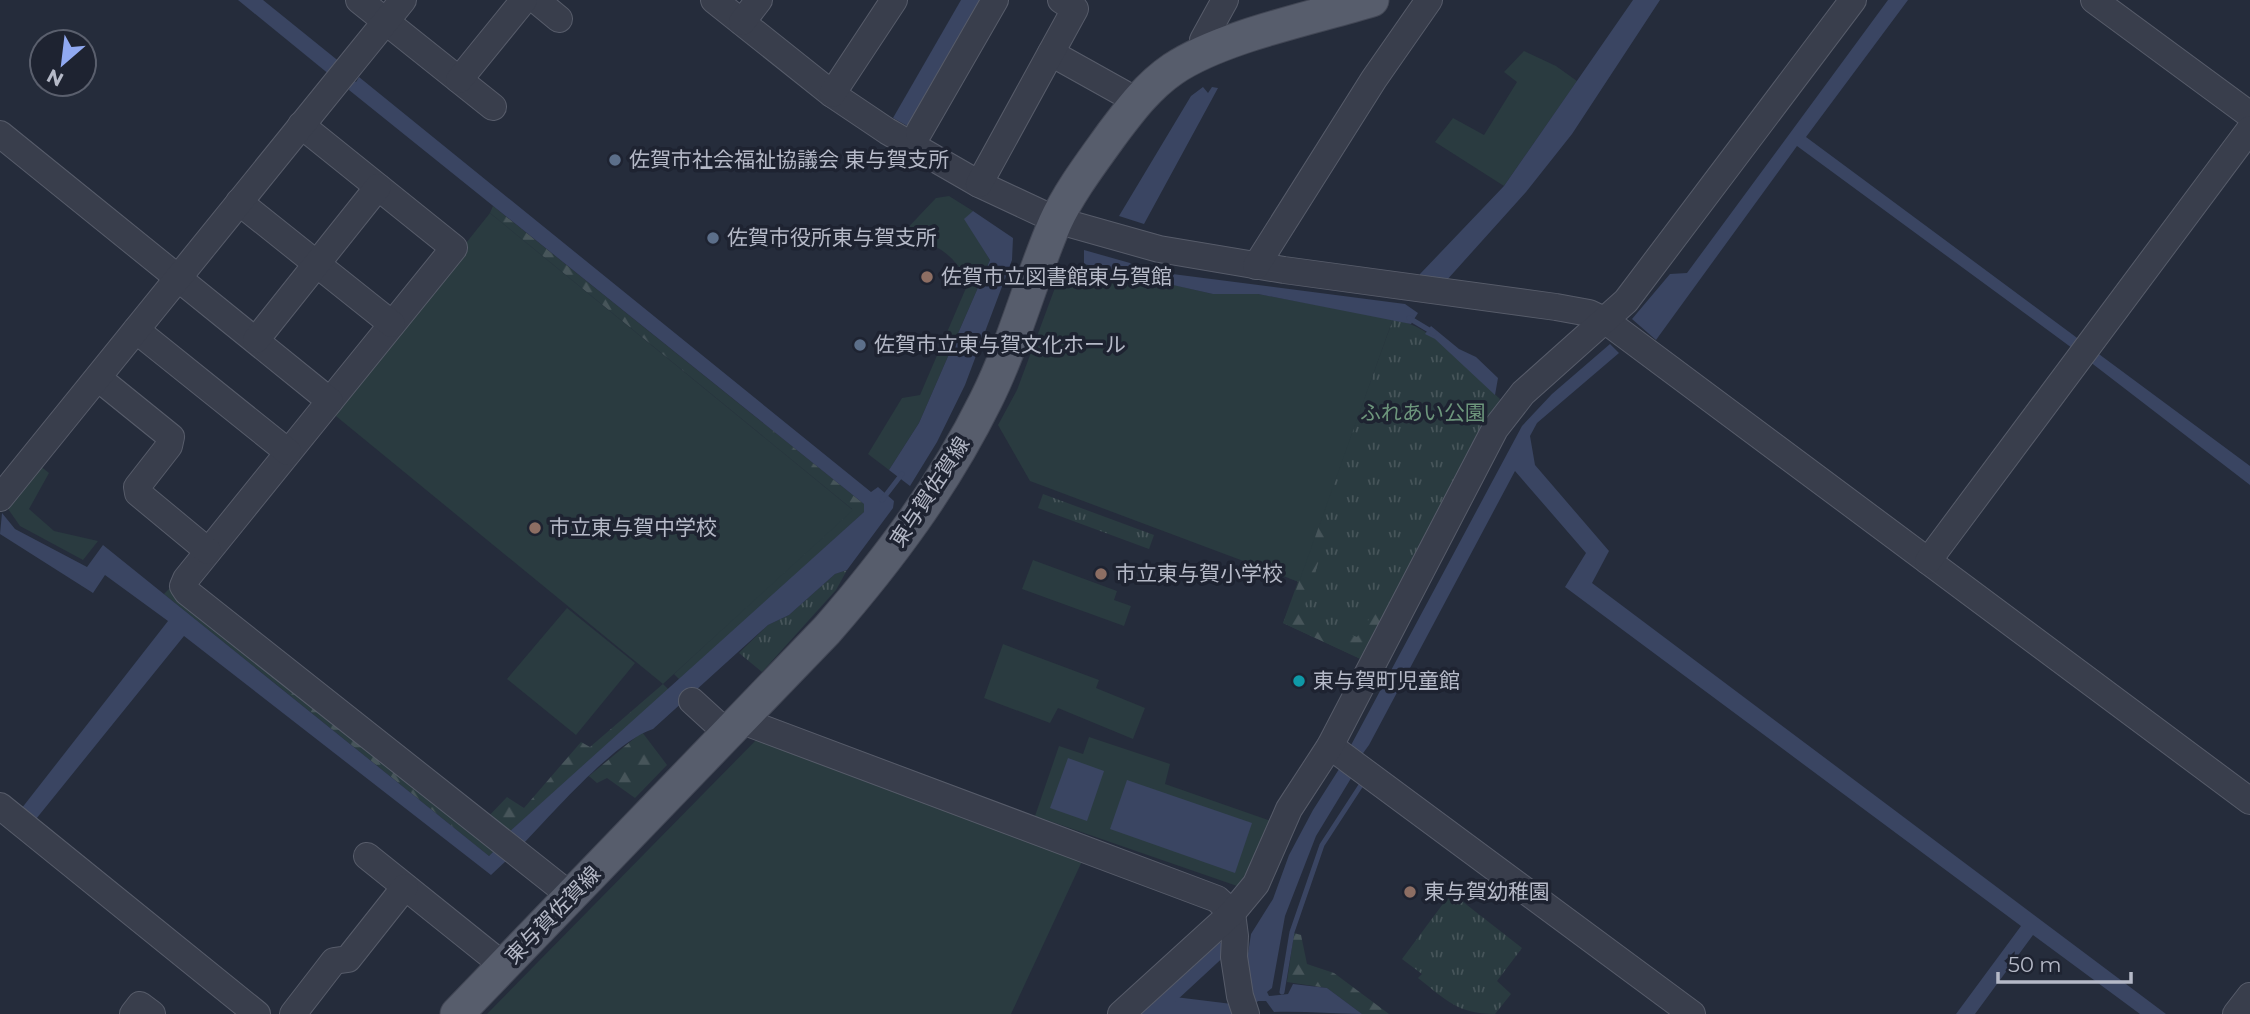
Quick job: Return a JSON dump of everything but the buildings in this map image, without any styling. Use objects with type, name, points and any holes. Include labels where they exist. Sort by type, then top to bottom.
[{"type":"main road","name":"東与賀佐賀線","points":[[458,1014],[869,583],[941,481],[987,397],[1056,220],[1094,159],[1137,101],[1171,70],[1203,51],[1372,0]]},
{"type":"street","points":[[359,0],[492,107]]},
{"type":"street","points":[[0,498],[403,0]]},
{"type":"street","points":[[459,80],[524,0]]},
{"type":"street","points":[[536,0],[559,19]]},
{"type":"street","points":[[713,0],[832,94],[887,131],[979,184],[1056,220],[1159,249],[1256,266],[1556,307],[1590,313],[1606,321],[2250,801]]},
{"type":"street","points":[[742,22],[760,0]]},
{"type":"street","points":[[832,94],[894,0]]},
{"type":"street","points":[[919,132],[995,0]]},
{"type":"street","points":[[979,184],[1075,9],[1061,0]]},
{"type":"street","points":[[1203,51],[1203,40],[1224,0]]},
{"type":"street","points":[[1256,266],[1374,79],[1429,0]]},
{"type":"street","points":[[1121,1014],[1232,913],[1256,884],[1289,809],[1330,746],[1495,429],[1523,393],[1606,321],[1647,276],[1853,0]]},
{"type":"street","points":[[2094,0],[2250,116]]},
{"type":"street","points":[[1051,52],[1137,101]]},
{"type":"street","points":[[301,125],[454,248],[208,551],[183,586],[187,592],[571,896]]},
{"type":"street","points":[[1928,561],[2250,129]]},
{"type":"street","points":[[0,134],[330,401]]},
{"type":"street","points":[[256,340],[378,187]]},
{"type":"street","points":[[239,202],[392,324]]},
{"type":"street","points":[[136,330],[288,452]]},
{"type":"street","points":[[98,378],[171,438],[169,446],[137,487],[138,493],[208,551]]},
{"type":"street","points":[[692,701],[734,727],[1217,899],[1232,913],[1243,1005]]},
{"type":"street","points":[[1330,746],[1692,1014]]},
{"type":"street","points":[[0,806],[257,1014]]},
{"type":"street","points":[[367,856],[504,966]]},
{"type":"street","points":[[293,1014],[334,961],[348,959],[405,887]]},
{"type":"street","points":[[2236,1014],[2250,996]]},
{"type":"street","points":[[133,1014],[140,1005],[152,1014]]},
{"type":"green space","points":[[1524,51],[1556,66],[1577,81],[1504,186],[1435,142],[1453,118],[1484,135],[1517,82],[1504,72]]},
{"type":"green space","points":[[949,196],[973,211],[965,219],[990,260],[919,423],[889,470],[868,454],[902,398],[920,395],[969,281],[955,262],[940,249],[900,236],[936,198]]},
{"type":"green space","points":[[493,206],[864,504],[864,512],[680,680],[674,674],[852,509],[490,213]]},
{"type":"green space","points":[[490,213],[853,510],[663,684],[331,412]]},
{"type":"green space","points":[[1084,264],[1213,294],[1258,294],[1393,319],[1299,582],[1030,481],[998,425],[1017,390],[1056,285],[1084,270]]},
{"type":"green space","name":"ふれあい公園","points":[[1393,319],[1424,331],[1438,340],[1500,399],[1365,661],[1283,623]]},
{"type":"green space","points":[[39,465],[49,473],[29,509],[54,531],[98,541],[83,560],[20,526],[6,506]]},
{"type":"green space","points":[[1043,494],[1154,535],[1149,549],[1038,508]]},
{"type":"green space","points":[[1320,526],[1326,538],[1305,605],[1312,619],[1357,637],[1380,603],[1394,604],[1365,661],[1283,623],[1299,582],[1289,578],[1309,527]]},
{"type":"green space","points":[[1033,560],[1117,591],[1114,600],[1131,606],[1124,626],[1022,589]]},
{"type":"green space","points":[[847,570],[836,590],[762,672],[739,653],[768,625],[789,615],[835,574]]},
{"type":"green space","points":[[172,586],[496,849],[489,856],[164,594]]},
{"type":"green space","points":[[567,608],[635,663],[576,735],[507,679]]},
{"type":"green space","points":[[1003,644],[1099,680],[1096,688],[1145,708],[1133,739],[1058,708],[1050,723],[984,698]]},
{"type":"green space","points":[[663,684],[669,690],[508,833],[487,818],[507,797],[524,808],[581,742],[590,747]]},
{"type":"green space","points":[[642,732],[667,765],[635,798],[607,778],[597,783],[589,776]]},
{"type":"green space","points":[[761,735],[1084,857],[1011,1014],[487,1014]]},
{"type":"green space","points":[[1089,737],[1170,764],[1165,784],[1271,821],[1248,875],[1237,886],[1035,816],[1059,746],[1083,754]]},
{"type":"green space","points":[[1448,897],[1458,898],[1522,948],[1497,981],[1511,994],[1495,1014],[1471,1011],[1453,1004],[1418,978],[1422,974],[1402,959]]},
{"type":"green space","points":[[1294,933],[1301,935],[1307,964],[1334,973],[1389,1014],[1362,1014],[1327,988],[1287,982]]},
{"type":"water","points":[[238,0],[263,0],[341,63],[330,75]]},
{"type":"water","points":[[961,0],[985,0],[913,129],[893,118]]},
{"type":"water","points":[[1633,0],[1660,0],[1572,134],[1526,192],[1446,281],[1420,278],[1420,274],[1504,186]]},
{"type":"water","points":[[1888,0],[1908,0],[1806,137],[2250,466],[2250,485],[2072,348],[1797,146],[1656,340],[1632,319],[1670,274],[1687,273]]},
{"type":"water","points":[[359,77],[871,492],[878,487],[894,501],[893,508],[847,570],[835,574],[789,615],[768,625],[653,729],[638,736],[603,762],[523,844],[508,833],[864,512],[864,504],[349,90],[352,79],[356,82]]},
{"type":"water","points":[[1203,87],[1208,93],[1212,87],[1218,88],[1144,224],[1119,216],[1191,96]]},
{"type":"water","points":[[973,211],[1013,238],[1012,260],[965,385],[937,442],[910,486],[889,470],[919,423],[990,260],[964,219]]},
{"type":"water","points":[[1084,250],[1130,263],[1137,270],[1134,276],[1084,264]]},
{"type":"water","points":[[1149,271],[1405,304],[1418,313],[1411,324],[1258,294],[1213,294],[1146,279]]},
{"type":"water","points":[[1431,326],[1459,349],[1476,357],[1498,378],[1495,395],[1435,339],[1425,334]]},
{"type":"water","points":[[1610,344],[1619,353],[1537,423],[1530,436],[1535,465],[1609,551],[1592,583],[2166,1014],[2140,1014],[2033,935],[1975,1014],[1956,1014],[2021,926],[1565,587],[1586,553],[1515,471],[1369,745],[1361,756],[1350,747],[1522,426],[1552,394]]},
{"type":"water","points":[[2,513],[15,529],[87,567],[103,545],[489,856],[496,849],[508,859],[491,875],[184,636],[32,824],[18,813],[168,621],[105,575],[93,593],[0,534]]},
{"type":"water","points":[[1068,758],[1104,771],[1087,821],[1050,808]]},
{"type":"water","points":[[1341,766],[1353,775],[1316,836],[1285,916],[1272,988],[1267,992],[1269,996],[1288,994],[1293,984],[1327,988],[1362,1014],[1274,1012],[1266,1001],[1258,1001],[1252,1007],[1244,979],[1251,934],[1273,899],[1289,855],[1313,810]]},
{"type":"water","points":[[1127,780],[1252,823],[1235,873],[1110,829]]},
{"type":"water","points":[[1175,997],[1232,1004],[1236,1014],[1159,1014]]},
{"type":"waterway","points":[[1131,270],[1152,276]]},
{"type":"waterway","points":[[1409,318],[1434,333]]},
{"type":"waterway","points":[[882,500],[902,474]]},
{"type":"waterway","points":[[1282,992],[1292,932],[1322,845],[1363,782]]},
{"type":"waterway","points":[[1148,1014],[1216,951]]},
{"type":"place","name":"佐賀市社会福祉協議会 東与賀支所","points":[[615,160]]},
{"type":"place","name":"佐賀市役所東与賀支所","points":[[713,238]]},
{"type":"place","name":"佐賀市立図書館東与賀館","points":[[927,277]]},
{"type":"place","name":"佐賀市立東与賀文化ホール","points":[[860,345]]},
{"type":"place","name":"市立東与賀中学校","points":[[535,528]]},
{"type":"place","name":"市立東与賀小学校","points":[[1101,574]]},
{"type":"place","name":"東与賀町児童館","points":[[1299,681]]},
{"type":"place","name":"東与賀幼稚園","points":[[1410,892]]}]
